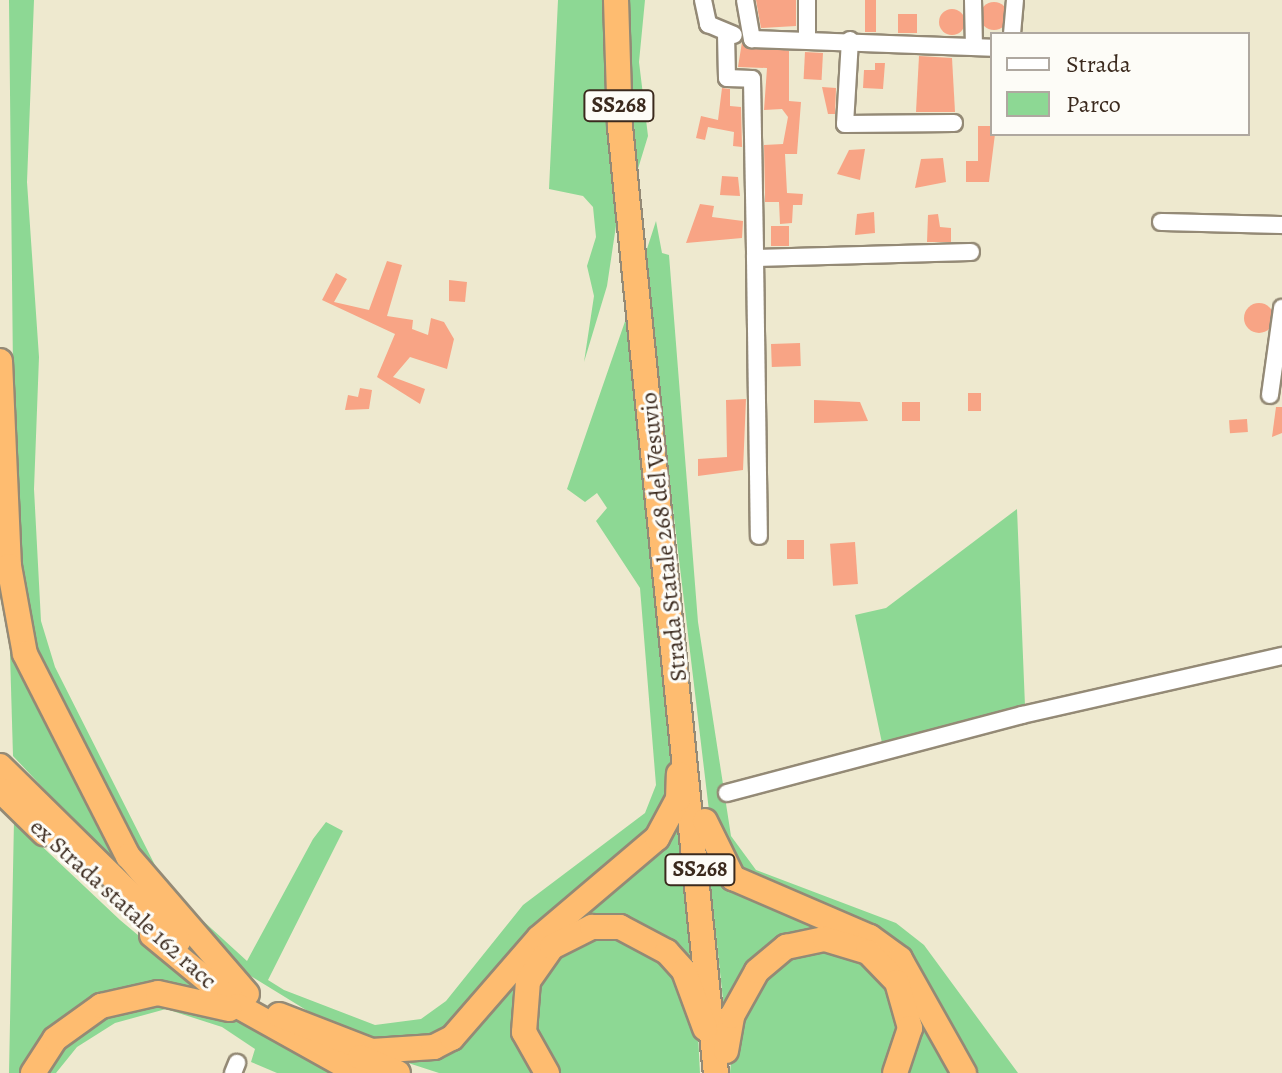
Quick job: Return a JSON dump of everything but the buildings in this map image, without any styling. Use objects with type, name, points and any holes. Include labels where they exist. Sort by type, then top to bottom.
[{"type":"highway","name":"Strada Statale 268 del Vesuvio","points":[[616,0],[629,211],[719,1073]]},
{"type":"highway","points":[[0,361],[9,566],[29,665],[128,856],[247,994]]},
{"type":"highway","points":[[279,1015],[372,1051],[397,1053],[434,1047],[469,1024],[539,938],[646,850],[671,817],[679,782],[677,656]]},
{"type":"highway","points":[[681,693],[718,859],[757,893],[885,946],[916,984],[964,1073]]},
{"type":"highway","points":[[0,766],[10,795]]},
{"type":"highway","name":"ex Strada statale 162 racc","points":[[10,795],[160,925],[247,994],[279,1015],[398,1073]]},
{"type":"highway","name":"ex Strada statale 162 racc","points":[[10,795],[178,960],[306,1047],[351,1071]]},
{"type":"highway","points":[[547,1073],[524,1032],[528,981],[572,935],[620,927],[653,940],[684,971],[704,1021],[707,1073]]},
{"type":"highway","points":[[719,1073],[732,1016],[757,971],[786,947],[825,939],[868,952],[897,982],[910,1028],[895,1073]]},
{"type":"highway","points":[[33,1073],[78,1020],[158,993],[217,1003],[306,1047]]},
{"type":"street","points":[[703,0],[708,24],[726,34],[990,48]]},
{"type":"street","points":[[745,0],[747,34]]},
{"type":"street","points":[[807,0],[807,37]]},
{"type":"street","points":[[973,0],[974,47]]},
{"type":"street","points":[[1012,32],[1015,0]]},
{"type":"street","points":[[726,34],[727,78],[752,79],[759,536]]},
{"type":"street","points":[[850,40],[845,124],[954,123]]},
{"type":"street","points":[[1161,222],[1282,225]]},
{"type":"street","points":[[755,258],[971,252]]},
{"type":"street","points":[[1270,395],[1282,308]]},
{"type":"street","points":[[727,793],[1282,656]]},
{"type":"green space","points":[[9,0],[34,0],[27,182],[39,357],[34,489],[41,621],[55,667],[166,887],[247,961],[313,839],[326,822],[343,831],[268,980],[284,990],[375,1025],[421,1019],[446,1001],[523,905],[645,813],[656,785],[640,588],[596,521],[607,508],[597,493],[585,502],[567,489],[630,307],[675,783],[657,823],[447,1033],[402,1045],[342,1032],[228,962],[160,892],[43,679],[15,556]]},
{"type":"green space","points":[[558,0],[608,0],[620,199],[607,286],[584,362],[594,296],[587,266],[596,237],[593,207],[583,196],[549,189]]},
{"type":"green space","points":[[626,0],[645,0],[639,62],[648,136],[637,172]]},
{"type":"green space","points":[[656,221],[662,253],[669,255],[698,622],[731,836],[756,870],[896,923],[924,945],[1018,1073],[974,1073],[914,961],[740,871],[710,819],[652,333],[645,255]]},
{"type":"green space","points":[[1017,509],[1025,706],[882,743],[855,615],[886,608]]},
{"type":"green space","points":[[9,619],[145,896],[13,756]]},
{"type":"green space","points":[[682,810],[702,989],[667,938],[621,920],[526,973],[539,1073],[439,1073],[399,1060],[497,999]]},
{"type":"green space","points":[[14,820],[120,920],[207,993],[145,984],[99,995],[59,1020],[20,1073],[9,1073]]},
{"type":"green space","points":[[707,852],[761,902],[834,925],[883,948],[904,972],[959,1073],[902,1073],[915,1026],[908,987],[895,964],[856,937],[810,933],[772,946],[747,970],[724,1009]]},
{"type":"green space","points":[[604,934],[658,951],[697,1015],[700,1073],[555,1073],[546,1063],[529,1009],[552,957]]},
{"type":"green space","points":[[818,944],[881,970],[902,1023],[886,1073],[730,1073],[734,1028],[775,962]]},
{"type":"green space","points":[[127,1001],[228,1014],[332,1073],[277,1073],[251,1062],[255,1049],[222,1027],[166,1009],[115,1023],[77,1047],[56,1073],[35,1073]]}]
